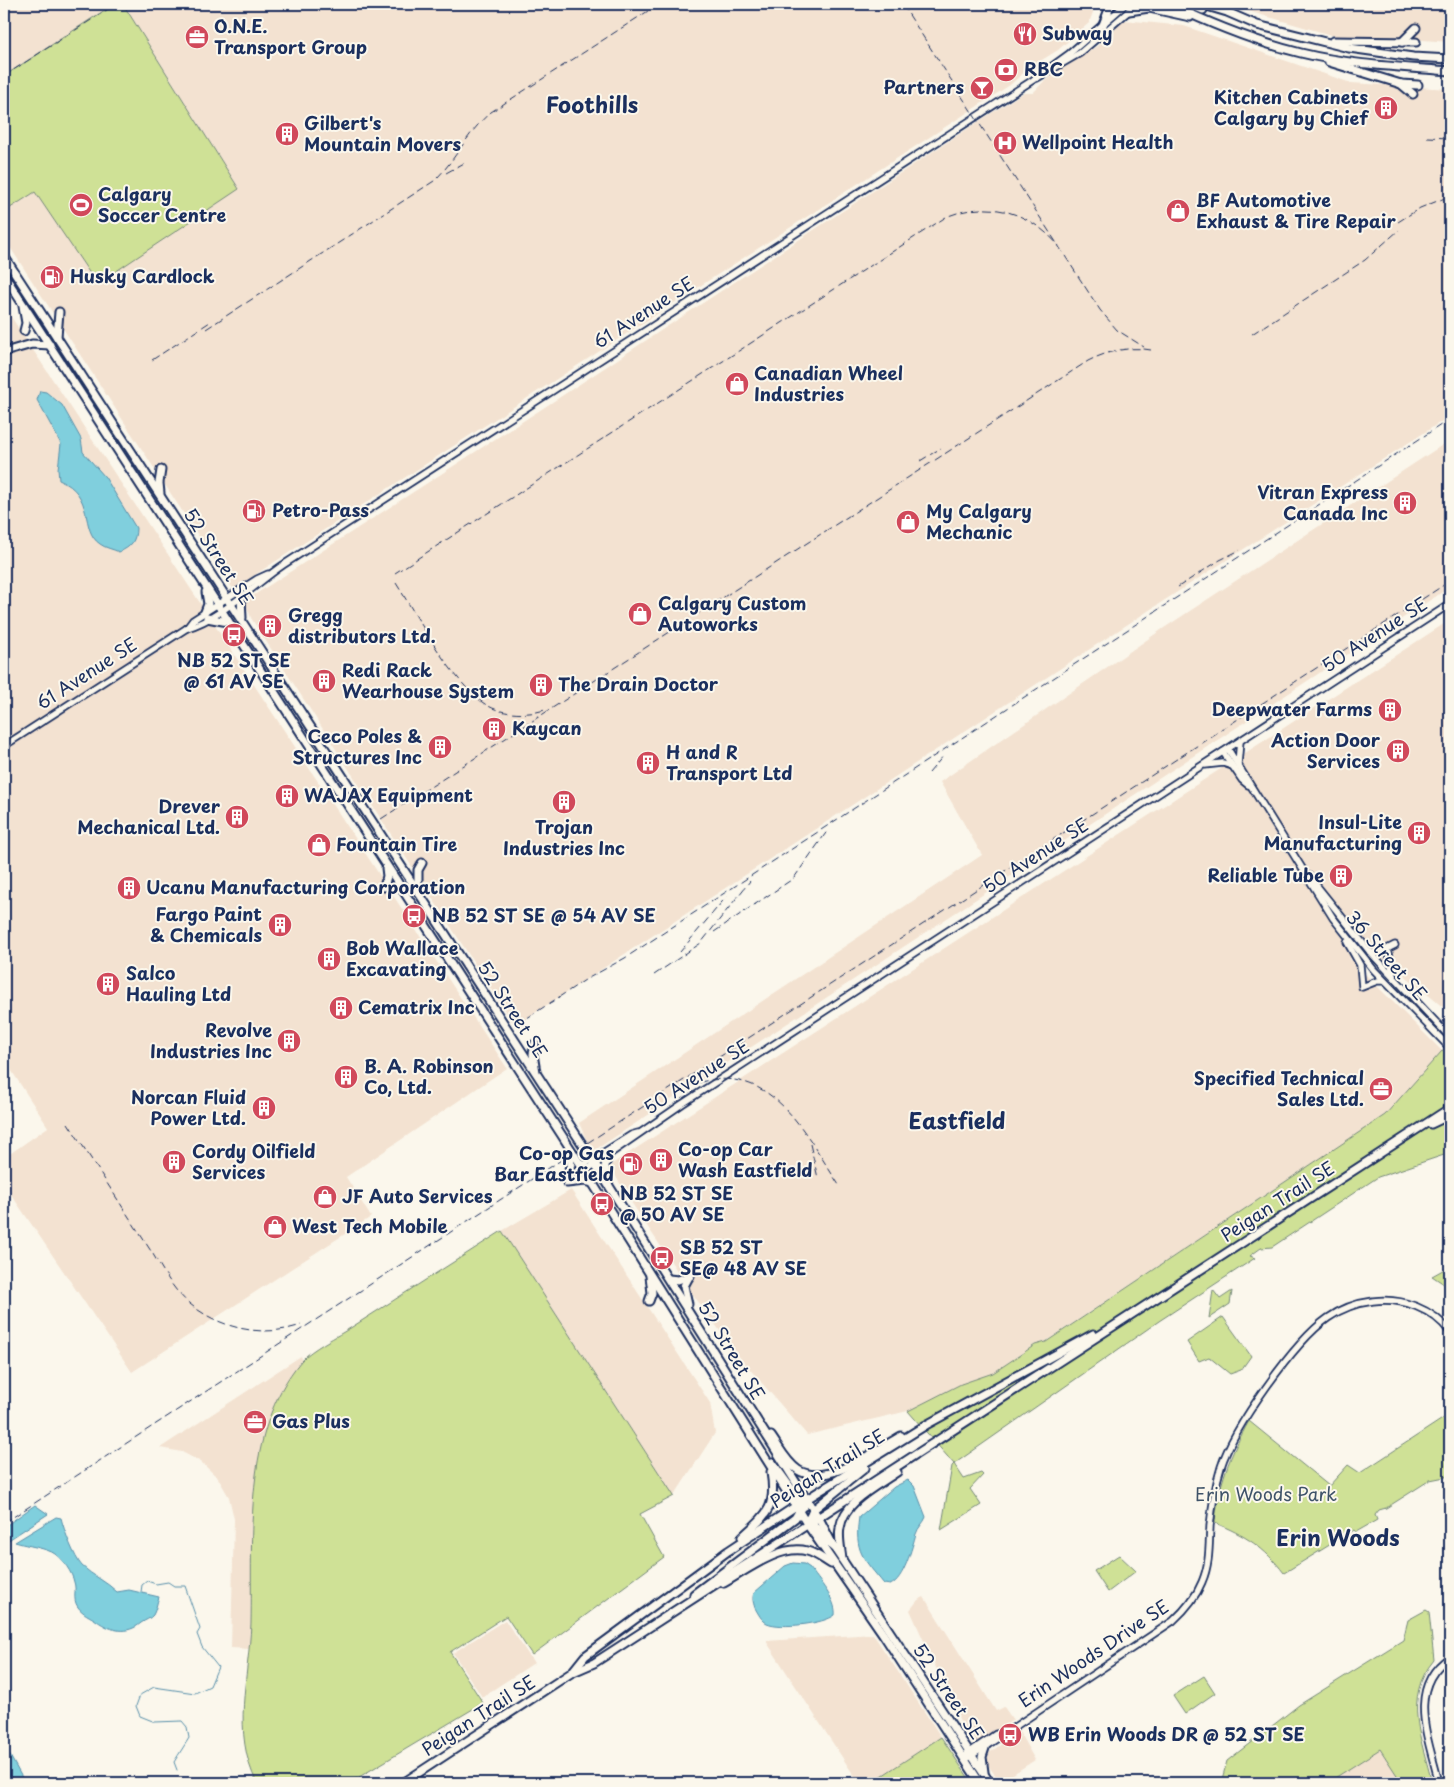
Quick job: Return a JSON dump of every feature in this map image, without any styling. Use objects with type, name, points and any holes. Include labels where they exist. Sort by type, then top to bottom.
[{"type":"main road","points":[[1103,25],[1111,4]]},
{"type":"main road","points":[[1168,4],[1209,23]]},
{"type":"main road","points":[[1188,4],[1204,10],[1213,6]]},
{"type":"main road","points":[[1200,4],[1213,6],[1257,25],[1349,48],[1413,57],[1450,59]]},
{"type":"main road","points":[[1127,7],[1149,8],[1209,23],[1401,84],[1418,85]]},
{"type":"main road","points":[[1401,42],[1416,28]]},
{"type":"main road","points":[[1320,41],[1416,42]]},
{"type":"main road","points":[[1302,54],[1352,63],[1450,71]]},
{"type":"main road","points":[[1401,84],[1413,94]]},
{"type":"main road","name":"52 Street SE","points":[[4,256],[690,1311],[750,1410],[801,1506],[811,1517],[834,1566],[968,1756],[990,1783]]},
{"type":"main road","name":"52 Street SE","points":[[4,275],[583,1168],[770,1467],[811,1517],[826,1541],[835,1549],[968,1756],[980,1783]]},
{"type":"main road","points":[[23,303],[26,323],[24,331]]},
{"type":"main road","points":[[57,337],[59,312]]},
{"type":"main road","points":[[8,351],[32,344],[50,345]]},
{"type":"main road","points":[[161,470],[159,483],[161,496]]},
{"type":"main road","points":[[204,586],[208,604],[206,615],[228,622]]},
{"type":"main road","points":[[241,597],[242,621]]},
{"type":"main road","points":[[419,894],[417,877],[422,863]]},
{"type":"main road","points":[[384,887],[387,876],[385,865]]},
{"type":"main road","points":[[535,1044],[532,1054],[537,1075]]},
{"type":"main road","name":"Peigan Trail SE","points":[[403,1783],[571,1673],[594,1663],[703,1592],[811,1517],[936,1442],[1450,1108]]},
{"type":"main road","points":[[1421,1128],[1450,1115]]},
{"type":"main road","points":[[568,1146],[571,1164],[567,1179],[593,1184]]},
{"type":"main road","points":[[608,1156],[605,1166],[610,1186]]},
{"type":"main road","points":[[647,1268],[652,1283],[649,1301]]},
{"type":"main road","points":[[669,1278],[678,1280],[690,1275],[684,1286],[690,1311]]},
{"type":"main road","name":"Peigan Trail SE","points":[[571,1673],[585,1656],[728,1550],[801,1506],[926,1424],[1121,1321]]},
{"type":"main road","points":[[750,1410],[794,1467],[806,1474],[818,1475],[843,1468],[926,1424]]},
{"type":"main road","points":[[842,1560],[840,1528],[844,1515],[851,1506],[936,1442]]},
{"type":"main road","points":[[687,1601],[698,1589],[795,1518],[801,1506],[769,1458],[763,1455]]},
{"type":"main road","points":[[811,1517],[872,1460]]},
{"type":"main road","points":[[728,1550],[763,1517],[770,1507],[774,1496],[770,1467]]},
{"type":"main road","points":[[703,1592],[784,1552],[797,1549],[809,1551],[834,1566]]},
{"type":"main road","points":[[984,1775],[982,1757],[985,1748]]},
{"type":"street","name":"61 Avenue SE","points":[[228,601],[241,597],[260,585],[272,573],[1032,80],[1127,7],[1137,4]]},
{"type":"street","name":"61 Avenue SE","points":[[1032,80],[1047,74],[1080,53],[1127,7]]},
{"type":"street","name":"61 Avenue SE","points":[[4,746],[187,628],[193,620],[206,615],[228,601],[257,578],[272,573]]},
{"type":"street","name":"50 Avenue SE","points":[[583,1168],[608,1156],[638,1133],[1450,604]]},
{"type":"street","points":[[1203,765],[1223,763],[1235,766],[1240,741]]},
{"type":"street","name":"36 Street SE","points":[[1225,750],[1342,930],[1384,981],[1450,1048]]},
{"type":"street","name":"36 Street SE","points":[[1291,852],[1370,952],[1450,1037]]},
{"type":"street","points":[[1342,930],[1360,964],[1362,988],[1377,981],[1384,981]]},
{"type":"street","points":[[1370,952],[1379,953],[1395,945]]},
{"type":"street","points":[[1389,953],[1389,963],[1395,979]]},
{"type":"street","name":"50 Avenue SE","points":[[594,1162],[631,1135],[638,1133]]},
{"type":"street","name":"Erin Woods Drive SE","points":[[968,1756],[999,1739],[1002,1734],[1174,1621],[1185,1610],[1202,1582],[1206,1570],[1212,1502],[1221,1465],[1232,1440],[1264,1391],[1312,1331],[1330,1316],[1345,1308],[1362,1302],[1391,1300],[1420,1308],[1445,1324],[1450,1332]]},
{"type":"street","points":[[1440,1783],[1427,1730],[1423,1700],[1428,1678],[1434,1669],[1450,1657]]},
{"type":"street","name":"Erin Woods Drive SE","points":[[968,1756],[996,1734],[1002,1734]]},
{"type":"shaded area","points":[[4,4],[114,4],[4,76]]},
{"type":"shaded area","points":[[123,4],[1096,4],[1089,23],[1058,50],[1029,68],[1010,85],[233,589],[4,238],[4,212],[35,192],[239,189]]},
{"type":"shaded area","points":[[1224,4],[1450,4],[1450,42],[1396,38],[1338,37]]},
{"type":"shaded area","points":[[1124,20],[1184,26],[1351,83],[1450,89],[1450,416],[1154,607],[515,1026],[251,618],[245,601],[554,401],[981,120],[1023,93],[1033,93],[1045,80],[1099,45]]},
{"type":"shaded area","points":[[4,306],[507,1068],[346,1177],[371,1217],[132,1372],[4,1184],[4,1158],[48,1127],[4,1059]]},
{"type":"shaded area","points":[[1450,440],[1450,587],[592,1152],[579,1123],[982,855],[940,782],[1164,628]]},
{"type":"shaded area","points":[[1450,620],[1450,1013],[1397,969],[1349,958],[1442,1051],[1385,1115],[1045,1342],[1034,1345],[993,1373],[961,1384],[908,1411],[807,1435],[741,1359],[694,1296],[629,1199],[612,1170],[612,1164]]},
{"type":"shaded area","points":[[571,1190],[710,1403],[715,1433],[674,1496],[502,1231]]},
{"type":"shaded area","points":[[301,1356],[302,1359],[282,1392],[273,1412],[257,1473],[250,1649],[231,1648],[234,1519],[229,1497],[218,1478],[201,1462],[182,1452],[160,1448]]},
{"type":"shaded area","points":[[924,1597],[996,1711],[1004,1707],[1013,1720],[976,1743],[965,1732],[910,1610],[918,1600]]},
{"type":"shaded area","points":[[505,1620],[534,1663],[482,1697],[453,1653]]},
{"type":"shaded area","points":[[873,1634],[941,1737],[871,1783],[859,1783],[766,1641]]},
{"type":"shaded area","points":[[1019,1732],[1035,1760],[1007,1778],[1005,1783],[1001,1783],[987,1764],[989,1753]]},
{"type":"shaded area","points":[[1380,1749],[1402,1783],[1327,1783]]},
{"type":"green space","points":[[114,4],[123,4],[239,189],[97,284],[35,192],[4,212],[4,76]]},
{"type":"green space","points":[[1450,1042],[1450,1153],[1378,1177],[1272,1247],[1261,1248],[1250,1256],[1255,1258],[1159,1321],[954,1464],[908,1411],[961,1384],[993,1373],[1035,1345],[1046,1342],[1385,1115]]},
{"type":"green space","points":[[502,1231],[674,1496],[640,1514],[664,1557],[532,1655],[506,1616],[450,1652],[483,1703],[349,1783],[257,1783],[249,1764],[243,1724],[243,1704],[251,1623],[252,1521],[260,1452],[269,1420],[282,1389],[305,1356]]},
{"type":"green space","points":[[1450,1266],[1450,1288],[1432,1276]]},
{"type":"green space","points":[[1213,1290],[1220,1299],[1232,1291],[1230,1304],[1209,1318]]},
{"type":"green space","points":[[1223,1317],[1251,1356],[1241,1370],[1230,1374],[1209,1357],[1199,1361],[1187,1342]]},
{"type":"green space","name":"Erin Woods Park","points":[[1450,1414],[1450,1476],[1430,1480],[1386,1508],[1379,1510],[1375,1515],[1377,1520],[1356,1532],[1354,1530],[1284,1573],[1254,1543],[1236,1532],[1215,1523],[1219,1496],[1226,1470],[1249,1421],[1329,1486],[1348,1465],[1360,1473]]},
{"type":"green space","points":[[954,1464],[964,1479],[981,1473],[983,1475],[970,1489],[981,1505],[941,1530],[952,1466]]},
{"type":"green space","points":[[1119,1555],[1136,1571],[1108,1592],[1094,1571]]},
{"type":"green space","points":[[1426,1610],[1429,1612],[1434,1660],[1424,1674],[1419,1689],[1417,1720],[1432,1783],[1402,1783],[1380,1749],[1327,1783],[1221,1783],[1227,1761],[1299,1705],[1403,1640],[1408,1620]]},
{"type":"green space","points":[[1204,1676],[1215,1693],[1185,1714],[1173,1696]]},
{"type":"green space","points":[[941,1737],[972,1783],[871,1783]]},
{"type":"water","points":[[40,391],[46,392],[62,405],[81,439],[83,452],[105,477],[136,528],[134,540],[130,546],[123,550],[119,552],[104,547],[94,538],[83,503],[78,494],[71,486],[59,480],[58,469],[61,444],[37,400]]},
{"type":"water","points":[[908,1480],[914,1486],[926,1517],[917,1532],[907,1562],[899,1577],[890,1585],[884,1584],[866,1561],[859,1547],[859,1517],[894,1487]]},
{"type":"water","points":[[35,1505],[48,1514],[4,1543],[4,1527]]},
{"type":"water","points":[[56,1517],[61,1518],[73,1550],[79,1562],[86,1570],[117,1592],[129,1590],[159,1597],[152,1616],[136,1627],[125,1630],[113,1629],[102,1624],[84,1613],[76,1604],[73,1578],[67,1566],[58,1557],[47,1550],[15,1542]]},
{"type":"water","points":[[793,1563],[804,1564],[810,1568],[830,1597],[835,1609],[835,1615],[822,1621],[782,1626],[767,1623],[761,1618],[754,1606],[754,1593],[785,1566]]},
{"type":"water","points":[[9,1754],[25,1783],[4,1783],[4,1757]]},
{"type":"waterway","points":[[141,1592],[142,1585],[147,1581],[156,1584],[168,1582],[174,1586],[185,1586],[200,1629],[197,1634],[202,1647],[218,1667],[210,1686],[195,1693],[154,1687],[140,1695],[136,1706],[140,1716],[155,1722],[182,1721],[187,1727],[189,1738],[174,1762],[177,1770]]},
{"type":"waterway","points":[[184,1778],[192,1783]]},
{"type":"railway","points":[[4,76],[116,4]]},
{"type":"railway","points":[[206,329],[434,181],[475,128],[491,112],[659,4]]},
{"type":"railway","points":[[902,4],[1100,310],[1117,330],[1144,347]]},
{"type":"railway","points":[[631,9],[653,5]]},
{"type":"railway","points":[[1427,137],[1450,138]]},
{"type":"railway","points":[[446,173],[466,162]]},
{"type":"railway","points":[[1398,222],[1420,208],[1450,196]]},
{"type":"railway","points":[[395,573],[946,217],[978,209],[1008,212],[1022,217],[1035,225],[1048,234],[1059,246]]},
{"type":"railway","points":[[1252,334],[1365,260],[1399,230]]},
{"type":"railway","points":[[152,360],[210,322]]},
{"type":"railway","points":[[381,819],[1088,361],[1103,354],[1119,350],[1151,350]]},
{"type":"railway","points":[[518,1024],[585,980],[625,958],[1450,419]]},
{"type":"railway","points":[[920,461],[941,448]]},
{"type":"railway","points":[[1178,587],[1220,560],[1240,550]]},
{"type":"railway","points":[[4,1523],[1450,581]]},
{"type":"railway","points":[[396,583],[424,630],[447,663],[458,678],[482,702],[504,712],[521,714],[545,710]]},
{"type":"railway","points":[[929,773],[944,755]]},
{"type":"railway","points":[[714,932],[794,878],[828,830]]},
{"type":"railway","points":[[654,975],[701,943],[750,881]]},
{"type":"railway","points":[[680,952],[727,896]]},
{"type":"railway","points":[[676,1090],[707,1081],[734,1080],[756,1087],[776,1100],[793,1117],[839,1185]]},
{"type":"railway","points":[[68,1123],[167,1277],[190,1304],[215,1320],[243,1329],[272,1331],[301,1325]]},
{"type":"railway","points":[[810,1144],[818,1178]]},
{"type":"place","name":"Subway","points":[[1025,34]]},
{"type":"place","name":"O.N.E. Transport Group","points":[[197,37]]},
{"type":"place","name":"RBC","points":[[1006,70]]},
{"type":"place","name":"Partners","points":[[982,88]]},
{"type":"place","name":"Kitchen Cabinets Calgary by Chief","points":[[1386,108]]},
{"type":"place","name":"Gilbert's Mountain Movers","points":[[287,134]]},
{"type":"place","name":"Wellpoint Health","points":[[1005,143]]},
{"type":"place","name":"Calgary Soccer Centre","points":[[81,205]]},
{"type":"place","name":"BF Automotive Exhaust & Tire Repair","points":[[1178,211]]},
{"type":"place","name":"Husky Cardlock","points":[[52,277]]},
{"type":"place","name":"Canadian Wheel Industries","points":[[737,384]]},
{"type":"place","name":"Vitran Express Canada Inc","points":[[1405,503]]},
{"type":"place","name":"Petro-Pass","points":[[254,511]]},
{"type":"place","name":"My Calgary Mechanic","points":[[908,522]]},
{"type":"place","name":"Calgary Custom Autoworks","points":[[640,614]]},
{"type":"place","name":"Gregg distributors Ltd.","points":[[270,626]]},
{"type":"place","name":"NB 52 ST SE @ 61 AV SE","points":[[234,635]]},
{"type":"place","name":"Redi Rack Wearhouse System","points":[[324,681]]},
{"type":"place","name":"The Drain Doctor","points":[[541,685]]},
{"type":"place","name":"Deepwater Farms","points":[[1390,710]]},
{"type":"place","name":"Kaycan","points":[[494,729]]},
{"type":"place","name":"Ceco Poles & Structures Inc","points":[[440,747]]},
{"type":"place","name":"Action Door Services","points":[[1398,751]]},
{"type":"place","name":"H and R Transport Ltd","points":[[648,763]]},
{"type":"place","name":"WAJAX Equipment","points":[[287,796]]},
{"type":"place","name":"Trojan Industries Inc","points":[[564,802]]},
{"type":"place","name":"Drever Mechanical Ltd.","points":[[237,817]]},
{"type":"place","name":"Insul-Lite Manufacturing","points":[[1419,833]]},
{"type":"place","name":"Fountain Tire","points":[[319,845]]},
{"type":"place","name":"Reliable Tube","points":[[1341,876]]},
{"type":"place","name":"Ucanu Manufacturing Corporation","points":[[129,888]]},
{"type":"place","name":"NB 52 ST SE @ 54 AV SE","points":[[414,916]]},
{"type":"place","name":"Fargo Paint & Chemicals","points":[[280,925]]},
{"type":"place","name":"Bob Wallace Excavating","points":[[329,959]]},
{"type":"place","name":"Salco Hauling Ltd","points":[[108,984]]},
{"type":"place","name":"Cematrix Inc","points":[[341,1008]]},
{"type":"place","name":"Revolve Industries Inc","points":[[289,1041]]},
{"type":"place","name":"B. A. Robinson Co, Ltd.","points":[[346,1077]]},
{"type":"place","name":"Specified Technical Sales Ltd.","points":[[1381,1089]]},
{"type":"place","name":"Norcan Fluid Power Ltd.","points":[[264,1108]]},
{"type":"place","name":"Co-op Car Wash Eastfield","points":[[661,1160]]},
{"type":"place","name":"Cordy Oilfield Services","points":[[174,1162]]},
{"type":"place","name":"Co-op Gas Bar Eastfield","points":[[631,1164]]},
{"type":"place","name":"JF Auto Services","points":[[325,1197]]},
{"type":"place","name":"NB 52 ST SE @ 50 AV SE","points":[[602,1204]]},
{"type":"place","name":"West Tech Mobile","points":[[275,1227]]},
{"type":"place","name":"SB 52 ST SE@ 48 AV SE","points":[[662,1258]]},
{"type":"place","name":"Gas Plus","points":[[255,1422]]},
{"type":"place","name":"WB Erin Woods DR @ 52 ST SE","points":[[1010,1735]]},
{"type":"district","name":"Foothills","points":[[592,105]]},
{"type":"district","name":"Eastfield","points":[[957,1121]]},
{"type":"district","name":"Erin Woods","points":[[1338,1538]]}]
